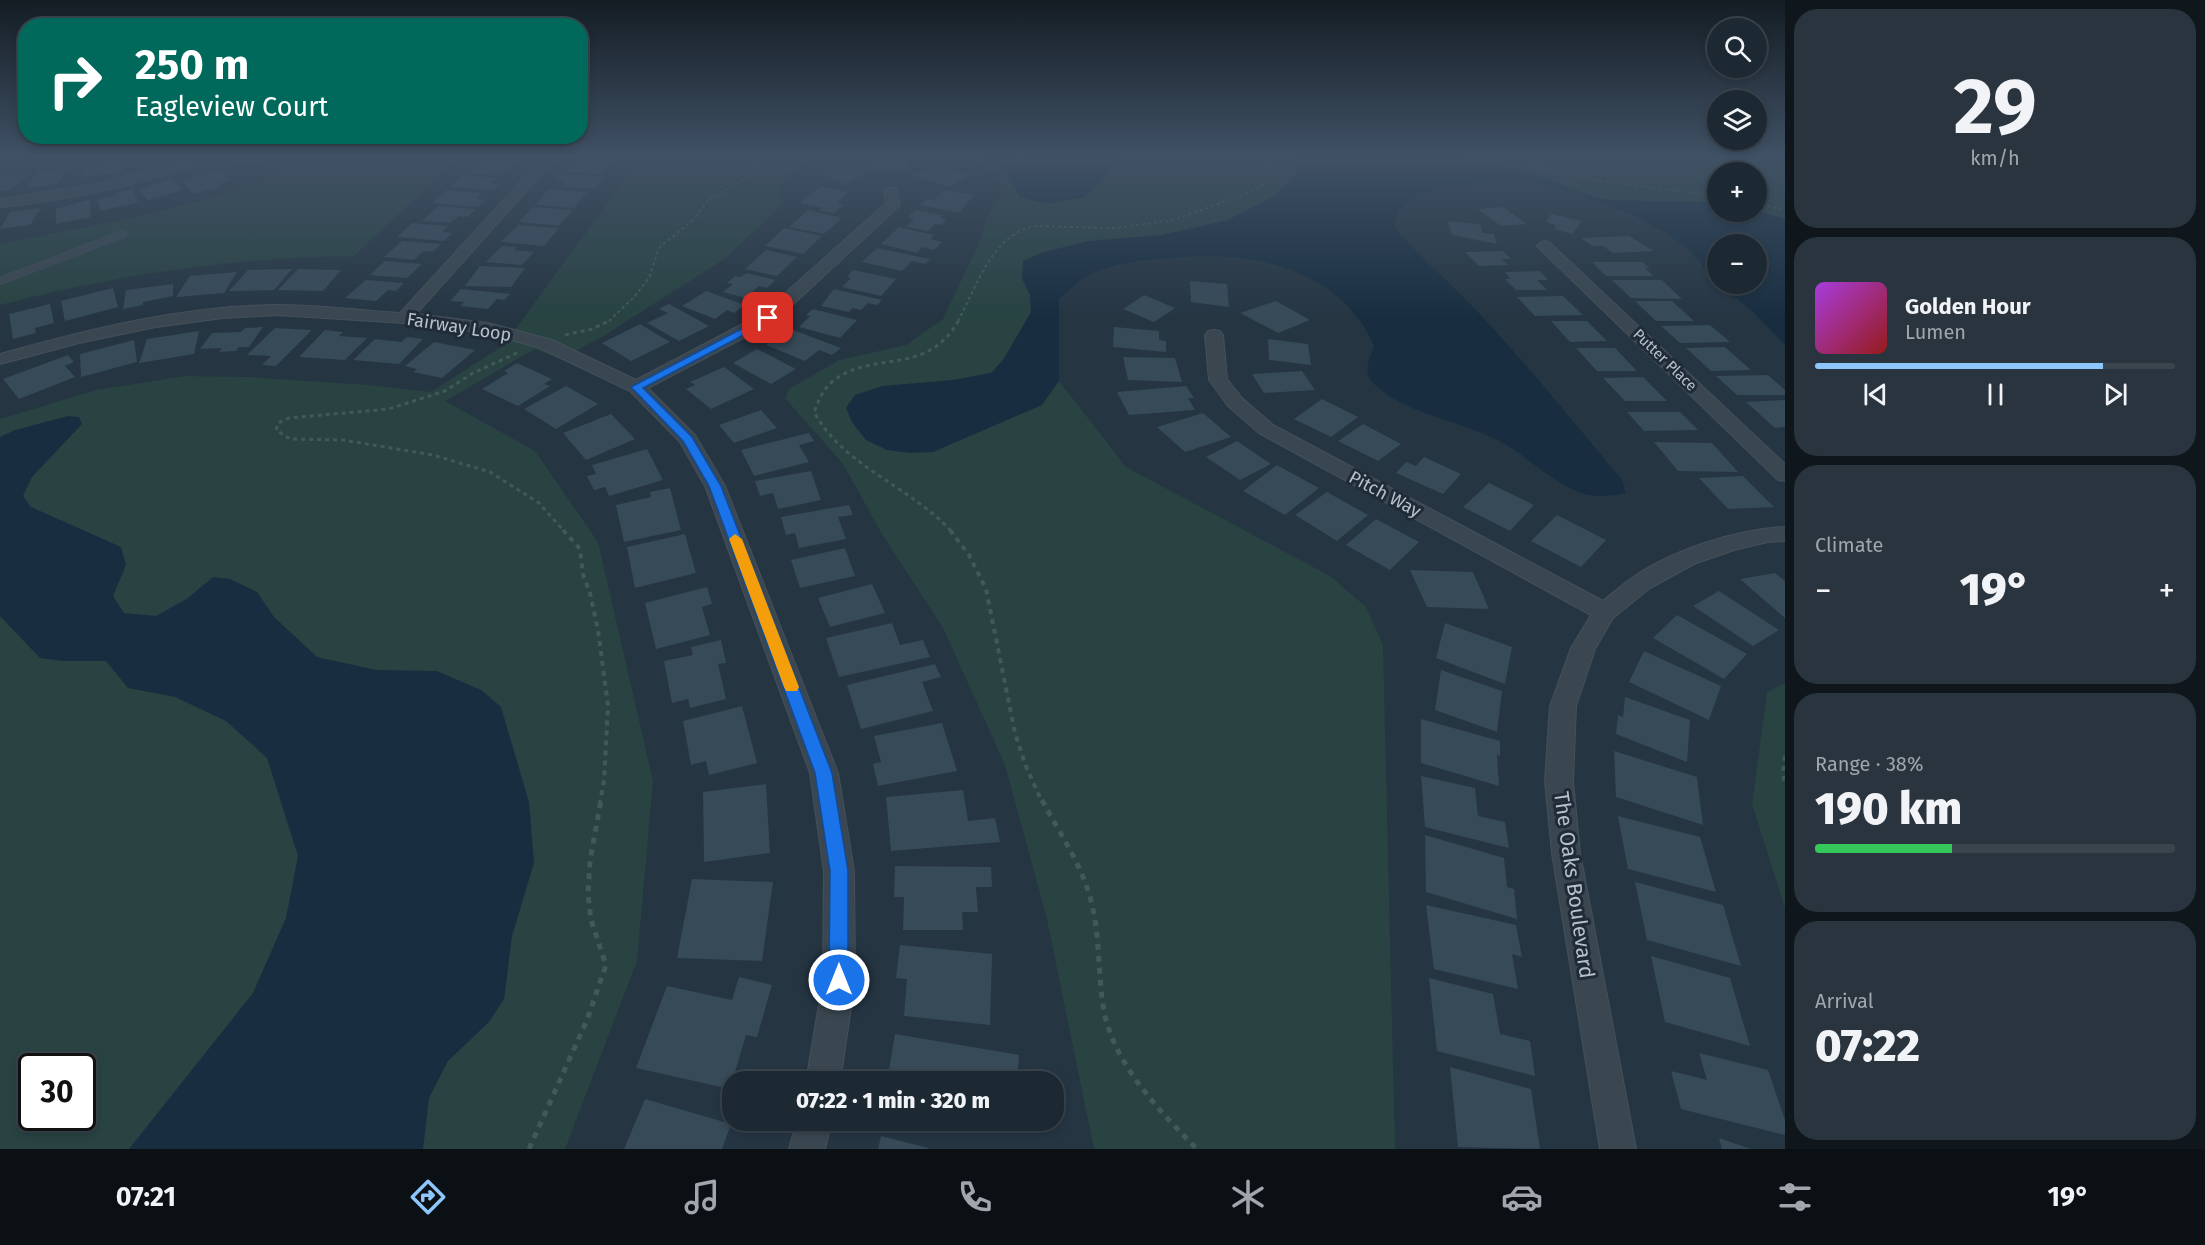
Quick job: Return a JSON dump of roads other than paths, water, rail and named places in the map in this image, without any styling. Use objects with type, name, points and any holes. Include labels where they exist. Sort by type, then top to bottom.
[{"type":"street","points":[[404,318],[502,211]]},
{"type":"street","points":[[636,387],[768,318],[886,211]]},
{"type":"street","name":"Putter Place","points":[[1545,246],[1785,475]]},
{"type":"street","name":"Fairway Loop","points":[[0,359],[81,337],[156,322],[224,313],[277,310],[404,318],[488,328],[546,344],[636,387],[688,439],[715,486],[824,773],[839,871],[839,980],[825,1071]]},
{"type":"street","name":"Pitch Way","points":[[1214,335],[1218,380],[1235,402],[1266,429],[1605,612]]},
{"type":"street","name":"The Oaks Boulevard","points":[[1618,1149],[1566,853],[1559,781],[1563,706],[1583,648],[1605,612],[1642,582],[1686,559],[1729,544],[1768,535],[1785,534]]},
{"type":"street","points":[[807,1149],[812,1131]]},
{"type":"lane","points":[[0,281],[123,234]]},
{"type":"water","points":[[1246,211],[1398,211],[1394,225],[1424,259],[1479,313],[1534,375],[1622,480],[1626,493],[1592,496],[1581,493],[1559,482],[1499,441],[1398,401],[1371,381],[1368,364],[1374,346],[1361,322],[1342,301],[1321,285],[1297,272],[1271,264],[1217,256],[1145,261],[1112,266],[1085,277],[1076,284],[1059,299],[1059,381],[1042,405],[933,452],[910,453],[887,450],[866,440],[852,422],[846,408],[855,395],[882,386],[953,380],[991,373],[1003,360],[1031,312],[1030,295],[1022,279],[1023,261],[1044,252],[1089,241],[1161,235],[1228,220]]},
{"type":"water","points":[[1622,211],[1707,211],[1707,222],[1767,222],[1767,214],[1785,219],[1785,345],[1755,314],[1731,294],[1767,294],[1767,234],[1707,234],[1707,271],[1688,249],[1663,231]]},
{"type":"water","points":[[68,416],[79,417],[82,424],[32,477],[23,496],[31,507],[121,547],[126,565],[113,596],[124,613],[156,616],[188,598],[213,577],[230,579],[257,592],[274,617],[317,657],[376,670],[437,671],[481,690],[501,707],[529,802],[534,863],[512,936],[504,999],[489,1022],[448,1061],[429,1098],[423,1149],[129,1149],[253,993],[286,918],[298,856],[267,758],[226,721],[175,697],[128,688],[106,661],[63,661],[40,658],[0,616],[0,437],[15,430]]}]
